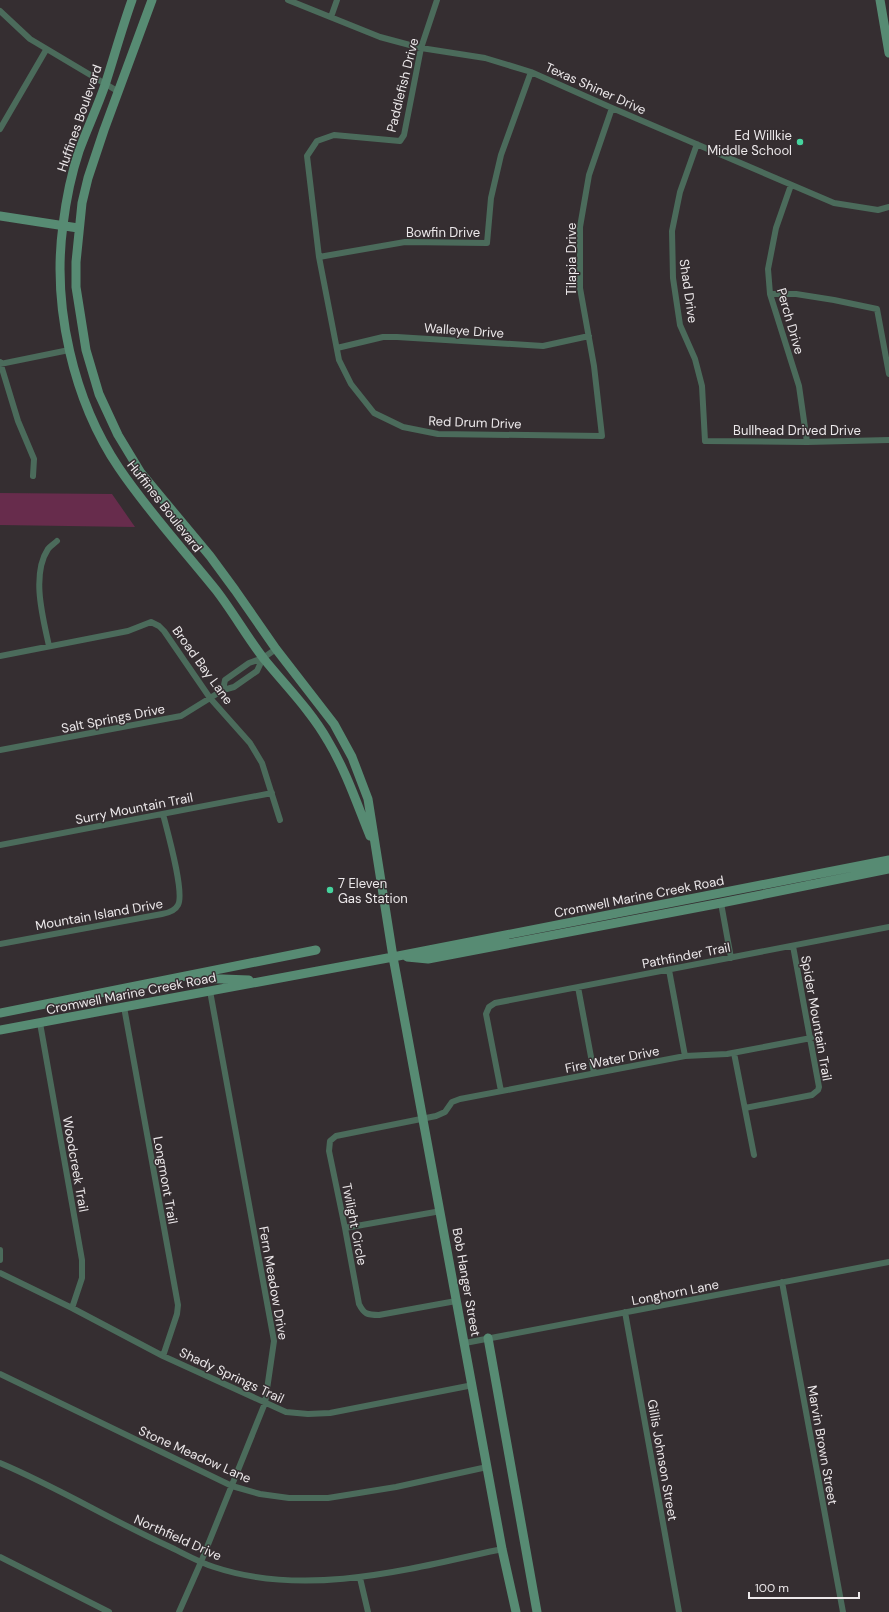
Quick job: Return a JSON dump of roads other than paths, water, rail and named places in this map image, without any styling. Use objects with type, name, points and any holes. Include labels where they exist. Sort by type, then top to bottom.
[{"type":"main road","name":"Huffines Boulevard","points":[[132,0],[105,85],[79,152],[72,175],[62,226],[60,273],[63,320],[69,350],[78,382],[94,424],[117,466],[142,500],[217,592],[263,658],[305,708],[328,740],[349,781],[376,849]]},
{"type":"main road","name":"Huffines Boulevard","points":[[152,0],[88,178],[78,228],[76,287],[86,350],[99,394],[118,435],[141,473],[210,556],[276,649],[334,724],[352,757],[368,799],[393,957]]},
{"type":"main road","points":[[880,0],[889,53]]},
{"type":"main road","points":[[0,216],[78,228]]},
{"type":"main road","name":"Cromwell Marine Creek Road","points":[[0,1030],[393,957],[889,860]]},
{"type":"main road","name":"Cromwell Marine Creek Road","points":[[393,957],[428,959],[889,869]]},
{"type":"main road","name":"Cromwell Marine Creek Road","points":[[0,1012],[180,978],[316,950]]},
{"type":"main road","name":"Bob Hanger Street","points":[[393,957],[441,1211],[456,1301],[473,1385],[502,1549],[516,1612]]},
{"type":"main road","name":"Cromwell Marine Creek Road","points":[[180,978],[266,980]]},
{"type":"main road","name":"Bob Hanger Street","points":[[488,1338],[537,1612]]},
{"type":"street","name":"Texas Shiner Drive","points":[[288,0],[380,37],[421,48],[485,58],[531,72],[834,203],[878,210],[889,207]]},
{"type":"street","points":[[331,17],[337,0]]},
{"type":"street","name":"Paddlefish Drive","points":[[319,257],[307,156],[317,142],[334,135],[400,141],[404,135],[421,48],[437,0]]},
{"type":"street","points":[[0,11],[30,39],[46,50],[119,92]]},
{"type":"street","points":[[0,129],[46,50]]},
{"type":"street","name":"Bowfin Drive","points":[[319,257],[405,242],[487,243],[491,198],[501,154],[531,72]]},
{"type":"street","name":"Tilapia Drive","points":[[602,436],[594,366],[580,288],[580,227],[589,175],[612,108]]},
{"type":"street","name":"Shad Drive","points":[[697,144],[680,192],[672,232],[673,278],[680,325],[695,359],[702,386],[706,441]]},
{"type":"street","name":"Perch Drive","points":[[791,185],[776,228],[768,269],[770,294],[799,386],[807,442]]},
{"type":"street","name":"Red Drum Drive","points":[[319,257],[339,360],[351,384],[374,413],[403,427],[438,434],[602,436]]},
{"type":"street","points":[[770,294],[796,294],[877,309],[889,374]]},
{"type":"street","name":"Walleye Drive","points":[[337,348],[383,337],[543,346],[589,336]]},
{"type":"street","points":[[33,476],[34,459],[18,421],[0,363],[69,350]]},
{"type":"street","name":"Bullhead Drived Drive","points":[[706,441],[807,442],[889,440]]},
{"type":"street","points":[[48,646],[40,601],[40,577],[42,562],[48,548],[57,541]]},
{"type":"street","name":"Broad Bay Lane","points":[[0,656],[128,631],[152,622],[156,623],[164,631],[210,698],[250,743],[262,764],[280,820]]},
{"type":"street","name":"Salt Springs Drive","points":[[223,690],[225,680],[249,663],[263,658],[276,649]]},
{"type":"street","name":"Salt Springs Drive","points":[[0,750],[181,716],[223,690],[234,687],[257,671],[263,658]]},
{"type":"street","name":"Surry Mountain Trail","points":[[0,845],[272,793]]},
{"type":"street","name":"Mountain Island Drive","points":[[0,944],[162,914],[176,909],[179,904],[180,897],[174,859],[163,814]]},
{"type":"street","points":[[721,903],[731,958]]},
{"type":"street","name":"Pathfinder Trail","points":[[501,1091],[486,1014],[488,1007],[495,1003],[889,927]]},
{"type":"street","name":"Spider Mountain Trail","points":[[745,1108],[812,1095],[818,1090],[819,1083],[793,946]]},
{"type":"street","points":[[669,970],[685,1056]]},
{"type":"street","points":[[578,987],[594,1073]]},
{"type":"street","name":"Fern Meadow Drive","points":[[179,1612],[202,1562],[265,1403],[274,1341],[210,991]]},
{"type":"street","name":"Longmont Trail","points":[[124,1007],[178,1305],[177,1314],[163,1356]]},
{"type":"street","name":"Woodcreek Trail","points":[[40,1023],[82,1260],[82,1278],[72,1308]]},
{"type":"street","name":"Fire Water Drive","points":[[424,1119],[440,1116],[452,1102],[457,1100],[685,1056],[734,1053],[811,1038]]},
{"type":"street","points":[[734,1053],[754,1155]]},
{"type":"street","name":"Twilight Circle","points":[[424,1119],[336,1136],[330,1141],[329,1151],[359,1304],[363,1312],[367,1315],[379,1315],[456,1301]]},
{"type":"street","points":[[345,1228],[441,1211]]},
{"type":"street","points":[[0,1250],[0,1260]]},
{"type":"street","name":"Longhorn Lane","points":[[465,1343],[889,1262]]},
{"type":"street","name":"Shady Springs Trail","points":[[0,1273],[72,1308],[163,1356],[286,1412],[308,1414],[330,1413],[473,1385]]},
{"type":"street","name":"Marvin Brown Street","points":[[782,1282],[843,1612]]},
{"type":"street","name":"Gillis Johnson Street","points":[[625,1312],[679,1612]]},
{"type":"street","name":"Stone Meadow Lane","points":[[0,1374],[232,1486],[260,1494],[288,1498],[328,1498],[396,1487],[488,1467]]},
{"type":"street","name":"Northfield Drive","points":[[0,1463],[26,1474],[146,1536],[202,1562],[250,1577],[290,1581],[360,1578],[502,1549]]},
{"type":"street","points":[[0,1557],[109,1612]]},
{"type":"street","points":[[360,1578],[368,1612]]},
{"type":"place","name":"Ed Willkie Middle School","points":[[800,142]]},
{"type":"place","name":"7 Eleven Gas Station","points":[[330,890]]}]
